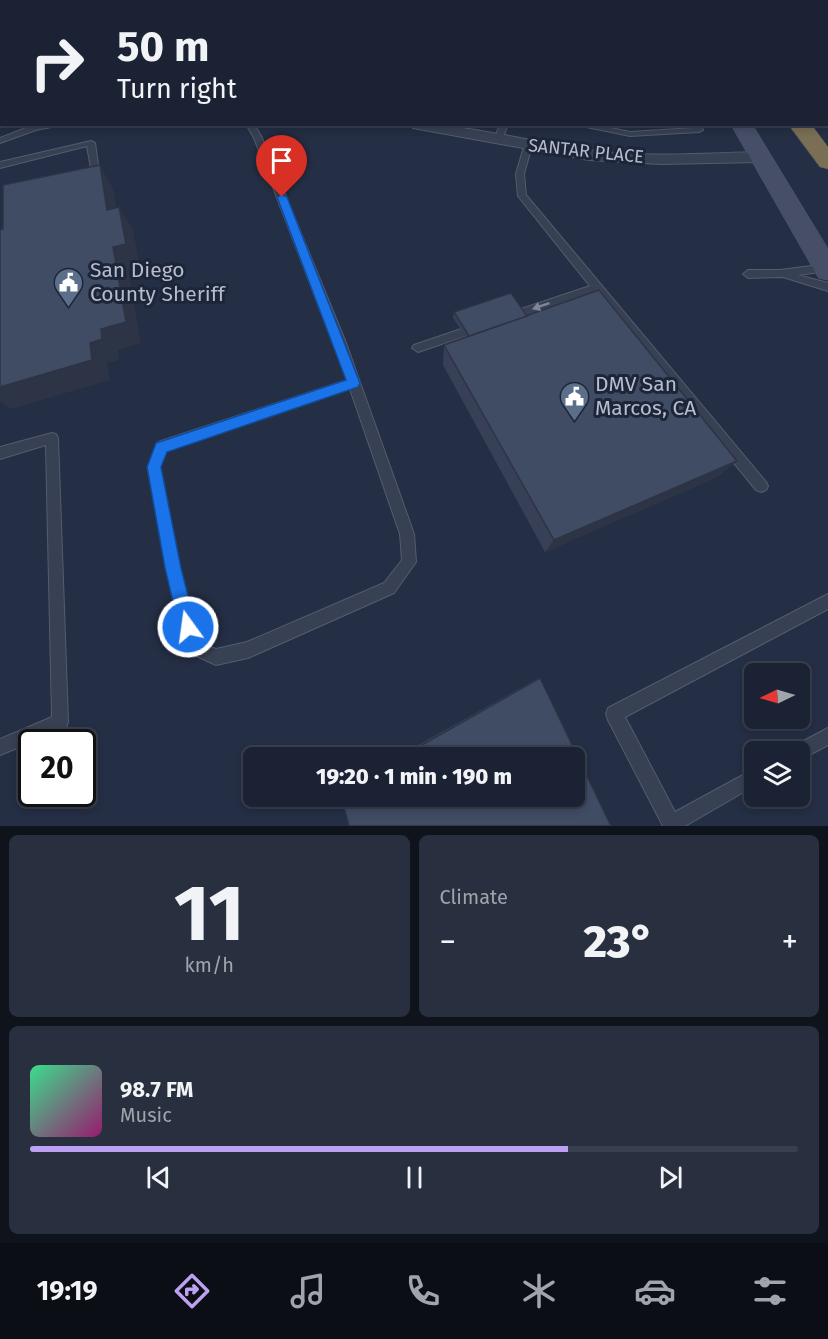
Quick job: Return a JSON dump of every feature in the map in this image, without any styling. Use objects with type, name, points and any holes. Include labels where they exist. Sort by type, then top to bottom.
[{"type":"highway","points":[[801,126],[828,162]]},
{"type":"main road","points":[[742,126],[828,275]]},
{"type":"street","name":"SANTAR PLACE","points":[[424,126],[589,155],[651,158],[761,156]]},
{"type":"lane","points":[[0,141],[34,128],[48,126]]},
{"type":"lane","points":[[251,126],[258,138],[354,383],[406,534],[409,562],[389,588],[248,650],[216,657],[197,649],[188,627],[173,568],[154,467],[161,447],[354,383]]},
{"type":"lane","points":[[498,140],[503,126]]},
{"type":"lane","points":[[587,126],[630,134],[699,130],[697,126]]},
{"type":"lane","points":[[0,165],[91,143],[96,170],[75,174]]},
{"type":"lane","points":[[528,145],[520,174],[522,196],[761,486]]},
{"type":"lane","points":[[748,274],[828,275]]},
{"type":"lane","points":[[780,274],[828,275]]},
{"type":"lane","points":[[418,348],[597,287]]},
{"type":"lane","points":[[0,453],[52,438],[60,722],[0,747]]},
{"type":"lane","points":[[744,783],[672,825],[614,714],[828,602]]},
{"type":"lane","points":[[810,746],[828,736]]},
{"type":"building","name":"San Diego County Sheriff","points":[[100,165],[107,210],[119,207],[126,244],[113,247],[126,322],[101,329],[102,339],[90,343],[92,360],[0,387],[0,230],[3,229],[3,185]]},
{"type":"building","name":"DMV San Marcos, CA","points":[[599,290],[737,461],[554,540],[444,345]]},
{"type":"building","points":[[511,293],[527,316],[469,336],[454,312]]},
{"type":"building","points":[[540,678],[573,747],[418,747]]},
{"type":"building","points":[[585,772],[611,826],[349,826],[344,807],[585,807]]},
{"type":"place","name":"San Diego County Sheriff","points":[[69,308]]},
{"type":"place","name":"DMV San Marcos, CA","points":[[574,422]]},
{"type":"route","points":[[188,627],[173,568],[154,467],[161,447],[354,383],[282,197]]}]
